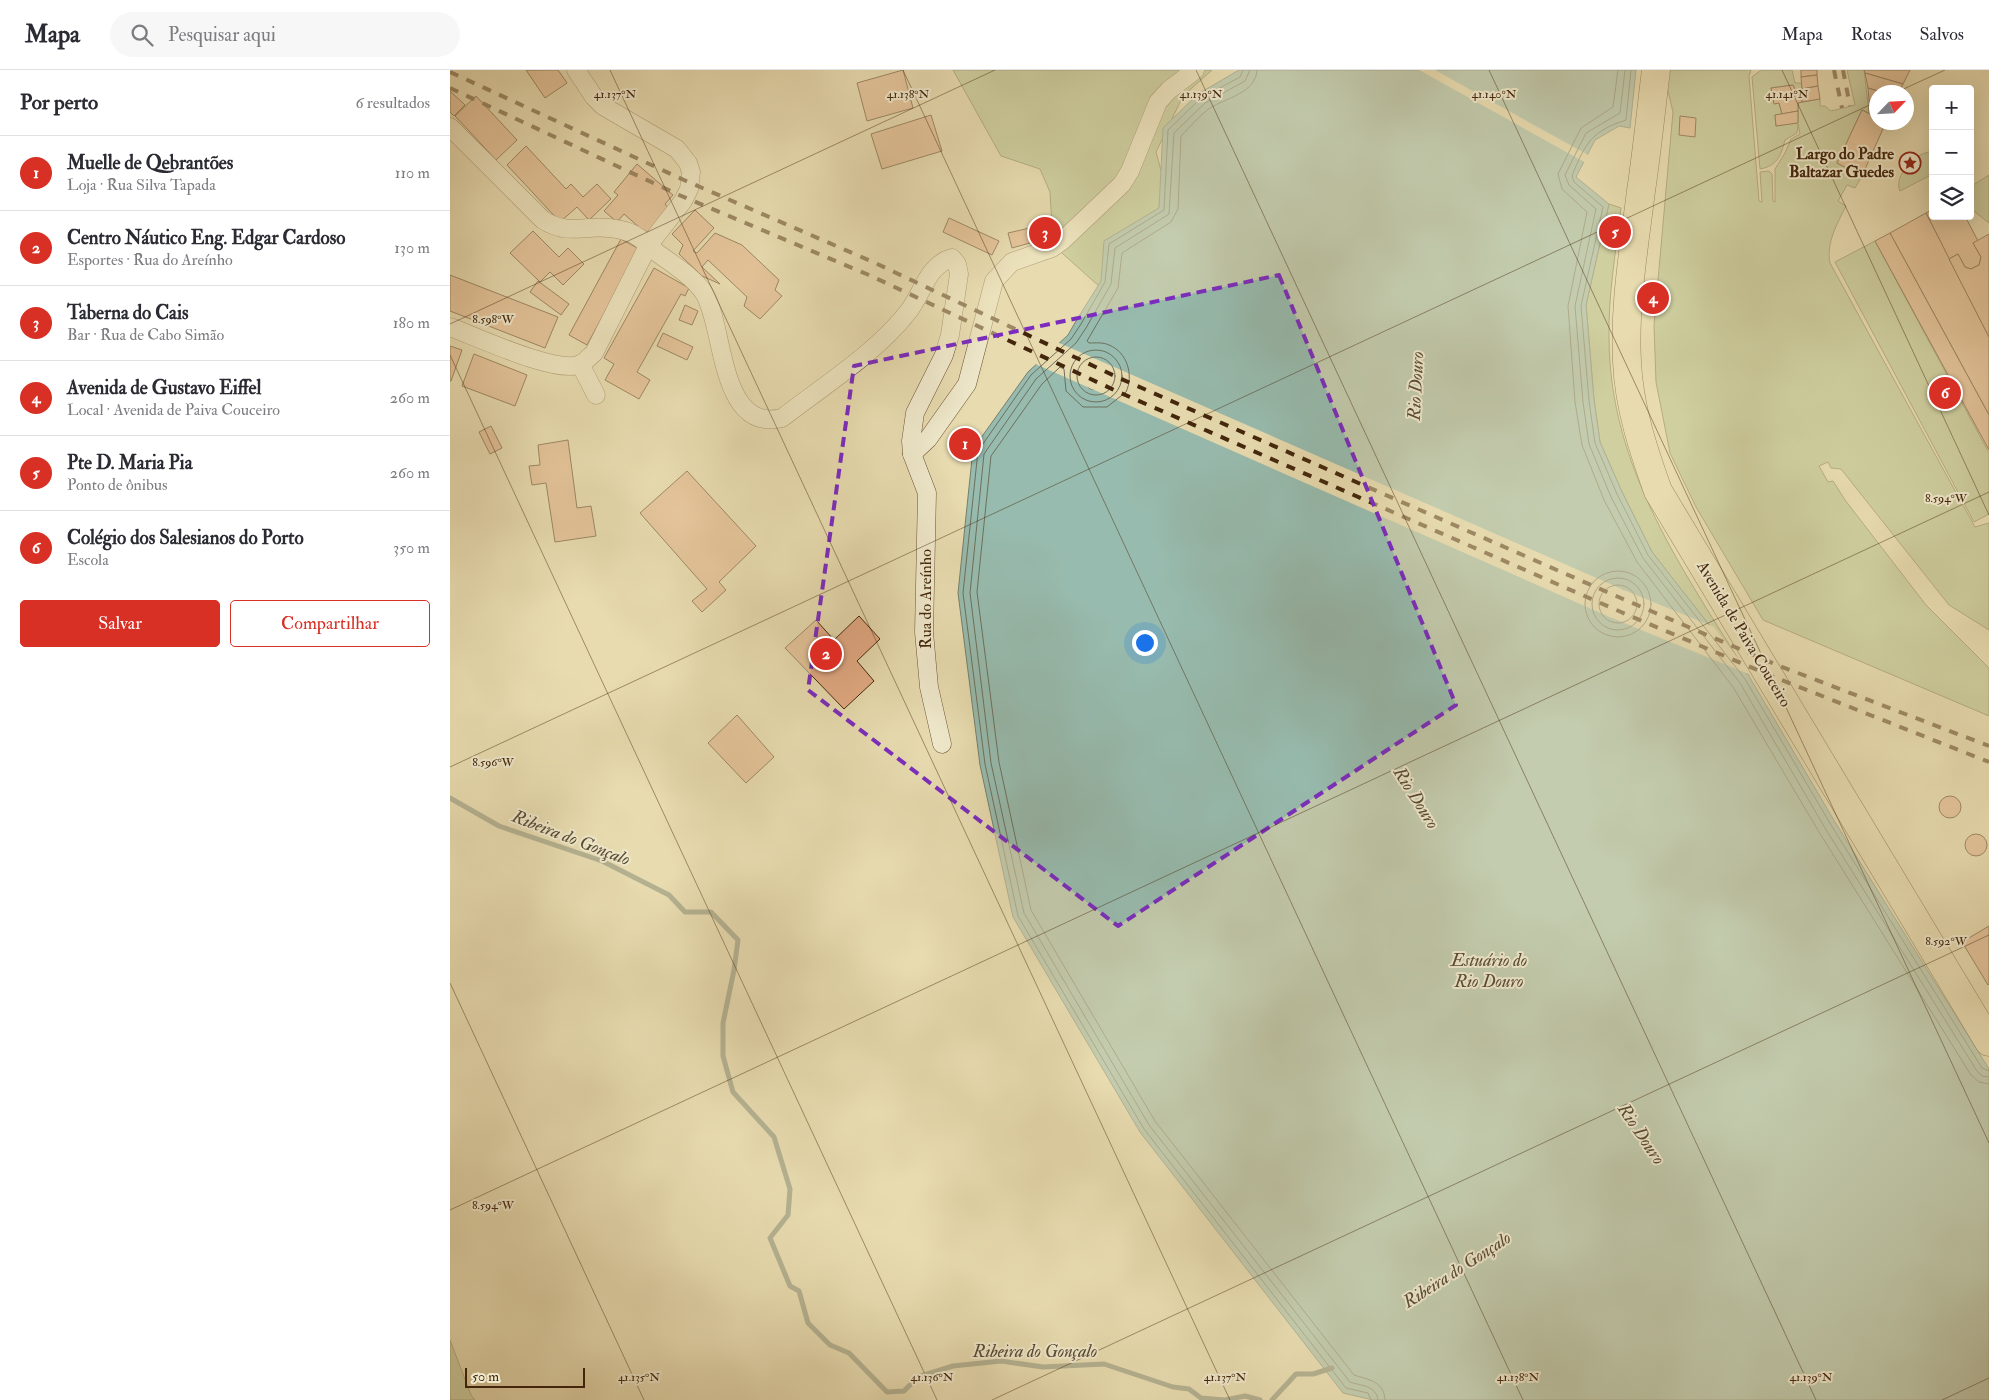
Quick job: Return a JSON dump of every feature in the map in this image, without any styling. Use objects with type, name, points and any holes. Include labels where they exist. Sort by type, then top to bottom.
[{"type":"main road","name":"Avenida de Paiva Couceiro","points":[[1656,70],[1632,256],[1627,363],[1634,413],[1643,449],[1658,491],[1989,1042]]},
{"type":"street","points":[[450,327],[538,360],[570,366],[580,364],[594,353],[648,246],[669,221],[689,189],[691,172],[688,163],[677,149],[603,106],[576,70]]},
{"type":"street","points":[[912,454],[928,440],[968,384],[994,281],[1012,262],[1052,248],[1062,241],[1122,184],[1130,171],[1158,102],[1169,90],[1195,70]]},
{"type":"street","points":[[450,127],[543,220],[554,227],[568,230],[608,228],[638,236],[704,292],[711,306],[723,365],[732,387],[740,401],[758,417],[770,420],[782,418],[882,340],[908,312],[930,273],[941,261],[952,258],[957,264],[959,274],[950,335],[944,355],[916,413],[912,428],[912,454]]},
{"type":"street","points":[[580,364],[596,395]]},
{"type":"street","name":"Rua do Areínho","points":[[912,454],[927,493],[924,632],[929,687],[942,744]]},
{"type":"highlighted area","points":[[1279,275],[1456,705],[1118,926],[808,690],[854,366]]},
{"type":"green space","points":[[953,70],[1212,70],[1183,96],[1156,152],[1165,185],[1179,214],[1100,287],[1053,245],[1050,192],[1040,169],[1001,156]]},
{"type":"green space","points":[[1663,70],[1751,70],[1749,76],[1759,201],[1762,202],[1760,172],[1769,171],[1772,174],[1773,201],[1775,202],[1775,169],[1791,139],[1800,134],[1798,124],[1797,133],[1785,140],[1782,151],[1774,163],[1760,169],[1752,77],[1761,70],[1792,70],[1795,83],[1802,83],[1802,89],[1796,91],[1793,85],[1771,88],[1774,104],[1779,103],[1782,114],[1775,115],[1776,126],[1798,122],[1798,103],[1820,99],[1820,106],[1825,106],[1831,111],[1855,105],[1847,70],[1864,70],[1869,113],[1862,110],[1837,163],[1862,176],[1855,188],[1847,185],[1838,201],[1846,206],[1831,241],[1830,263],[1975,527],[1989,523],[1989,630],[1949,605],[1841,469],[1831,468],[1828,462],[1819,466],[1828,482],[1833,481],[1845,500],[1926,605],[1989,668],[1989,716],[1763,620],[1696,507],[1670,453],[1656,382],[1654,325],[1673,112]]},
{"type":"green space","points":[[1929,152],[1929,176],[1900,191],[1899,185],[1902,173],[1912,161]]},
{"type":"green space","points":[[1989,175],[1989,223],[1974,211],[1974,184]]},
{"type":"green space","points":[[1609,204],[1621,208],[1611,290],[1609,339],[1613,386],[1622,432],[1636,475],[1655,517],[1699,597],[1749,676],[1652,552],[1600,442],[1594,400],[1586,305]]},
{"type":"green space","points":[[1875,241],[1989,453],[1989,514],[1974,522],[1835,262]]},
{"type":"green space","points":[[450,1340],[471,1395],[475,1400],[450,1400]]},
{"type":"water","name":"Estuário do Rio Douro","points":[[1239,70],[1636,70],[1630,128],[1619,126],[1595,140],[1576,177],[1609,204],[1586,305],[1594,400],[1600,442],[1652,552],[1749,676],[1835,822],[1989,1069],[1989,1400],[1373,1400],[1343,1393],[1140,1132],[1013,917],[980,765],[958,593],[973,449],[1028,372],[1068,335],[1101,281],[1104,241],[1159,208],[1163,128],[1198,94]],"holes":[[[1091,362],[1102,362],[1110,370],[1110,382],[1102,390],[1090,389],[1082,381],[1083,370]],[[1613,590],[1624,590],[1632,598],[1632,610],[1624,618],[1612,618],[1604,610],[1605,598]]]},
{"type":"pier","points":[[1419,70],[1435,70],[1590,156],[1586,163]]},
{"type":"pier","points":[[1057,342],[1624,590],[1714,627],[1751,675],[1612,618],[1033,363]],"holes":[[[1092,364],[1101,364],[1108,371],[1107,381],[1101,387],[1091,387],[1085,380],[1085,371]],[[1614,593],[1623,593],[1630,599],[1629,609],[1623,615],[1613,615],[1607,608],[1607,599]]]},
{"type":"building","points":[[526,70],[558,70],[567,83],[545,98]]},
{"type":"building","points":[[903,70],[913,108],[867,121],[857,83]]},
{"type":"building","points":[[1801,70],[1817,70],[1817,75],[1801,77]]},
{"type":"building","points":[[1864,70],[1910,70],[1903,84],[1865,73]]},
{"type":"building","points":[[1865,73],[1903,84],[1869,85],[1868,88]]},
{"type":"building","points":[[1817,75],[1818,86],[1802,89],[1801,77]]},
{"type":"building","points":[[1793,85],[1796,91],[1802,89],[1802,102],[1798,103],[1798,111],[1782,114],[1779,103],[1774,104],[1771,88]]},
{"type":"building","points":[[1818,86],[1820,99],[1802,102],[1802,89]]},
{"type":"building","points":[[450,91],[465,105],[454,116],[450,112]]},
{"type":"building","points":[[476,96],[517,140],[496,160],[455,116]]},
{"type":"building","points":[[1862,110],[1869,114],[1869,130],[1882,130],[1862,176],[1837,163]]},
{"type":"building","points":[[1798,111],[1798,123],[1776,126],[1775,115]]},
{"type":"building","points":[[931,115],[942,151],[882,169],[871,134]]},
{"type":"building","points":[[1680,116],[1696,118],[1695,137],[1679,135]]},
{"type":"building","points":[[526,146],[566,189],[571,184],[583,197],[597,184],[611,199],[589,220],[577,207],[560,222],[507,165]]},
{"type":"building","points":[[637,164],[673,195],[665,204],[669,209],[648,235],[624,214],[617,222],[604,211],[618,195],[614,192]]},
{"type":"building","points":[[695,210],[714,228],[693,251],[697,253],[715,233],[742,245],[779,280],[775,290],[782,296],[760,319],[744,306],[747,297],[708,260],[702,267],[720,284],[702,276],[679,254],[683,245],[672,234]]},
{"type":"building","points":[[1926,213],[1989,337],[1989,415],[1890,233]]},
{"type":"building","points":[[949,218],[999,241],[992,255],[943,232]]},
{"type":"building","points":[[1930,220],[1967,220],[1978,241],[1973,243],[1981,257],[1979,265],[1971,269],[1965,267],[1958,254],[1949,259]]},
{"type":"building","points":[[1053,224],[1056,238],[1037,241],[1034,227]]},
{"type":"building","points":[[1034,227],[1037,241],[1012,248],[1008,233]]},
{"type":"building","points":[[533,231],[559,257],[568,248],[584,264],[563,285],[550,272],[540,282],[510,253]]},
{"type":"building","points":[[1890,233],[1989,415],[1989,450],[1875,241]]},
{"type":"building","points":[[1989,234],[1989,337],[1949,259],[1958,254],[1965,267],[1971,269],[1979,265],[1981,257],[1973,243]]},
{"type":"building","points":[[621,239],[639,249],[587,345],[569,335]]},
{"type":"building","points":[[654,268],[689,288],[685,296],[681,294],[637,372],[650,380],[639,399],[605,380],[614,364],[604,358]]},
{"type":"building","points":[[450,275],[558,317],[545,348],[450,311]]},
{"type":"building","points":[[538,281],[569,304],[561,315],[530,292]]},
{"type":"building","points":[[685,305],[698,311],[692,325],[679,320]]},
{"type":"building","points":[[663,333],[693,347],[687,360],[657,346]]},
{"type":"building","points":[[450,346],[462,350],[451,381],[450,381]]},
{"type":"building","points":[[474,354],[527,375],[515,406],[462,386]]},
{"type":"building","points":[[491,426],[502,448],[490,454],[479,432]]},
{"type":"building","points":[[568,440],[577,508],[591,506],[596,536],[555,542],[546,483],[532,485],[529,466],[540,465],[538,445]]},
{"type":"building","points":[[687,471],[756,546],[719,582],[726,590],[702,612],[692,601],[707,589],[640,513]]},
{"type":"building","points":[[859,616],[880,639],[857,661],[874,681],[844,709],[785,648],[816,620],[834,640]]},
{"type":"building","points":[[737,715],[774,757],[746,783],[708,743]]},
{"type":"building","points":[[1950,796],[1958,799],[1961,807],[1958,815],[1950,818],[1942,815],[1939,807],[1942,799]]},
{"type":"building","points":[[1976,834],[1984,837],[1987,845],[1984,853],[1976,856],[1968,853],[1965,845],[1968,837]]},
{"type":"building","points":[[1989,926],[1989,984],[1988,985],[1962,942]]},
{"type":"waterway","name":"Ribeira do Gonçalo","points":[[450,798],[499,826],[602,861],[669,895],[685,912],[711,912],[738,940],[723,1023],[723,1056],[733,1092],[774,1137],[790,1189],[788,1215],[770,1238],[790,1286],[799,1291],[808,1323],[830,1345],[849,1353],[887,1392],[904,1391],[918,1377],[953,1366],[1001,1361],[1043,1367],[1104,1364],[1173,1387],[1189,1389],[1201,1398],[1225,1400],[1245,1396],[1260,1400]]},
{"type":"waterway","name":"Ribeira do Gonçalo","points":[[1272,1400],[1296,1374],[1313,1374],[1332,1368]]},
{"type":"railway","points":[[1834,70],[1842,108]]},
{"type":"railway","points":[[1843,70],[1850,106]]},
{"type":"railway","points":[[450,72],[684,180],[873,262],[1119,378],[1623,599],[1777,665],[1989,746]]},
{"type":"railway","points":[[450,88],[679,195],[869,275],[1114,390],[1621,612],[1774,677],[1989,762]]},
{"type":"place","name":"Largo do Padre Baltazar Guedes","points":[[1910,163]]},
{"type":"place","name":"Pte D. Maria Pia","points":[[1615,232]]},
{"type":"place","name":"Taberna do Cais","points":[[1045,233]]},
{"type":"place","name":"Avenida de Gustavo Eiffel","points":[[1653,298]]},
{"type":"place","name":"Colégio dos Salesianos do Porto","points":[[1945,393]]},
{"type":"place","name":"Muelle de Qebrantões","points":[[965,444]]},
{"type":"place","name":"Centro Náutico Eng. Edgar Cardoso","points":[[826,654]]},
{"type":"water label","name":"Rio Douro","points":[[1416,386]]},
{"type":"water label","name":"Rio Douro","points":[[1416,798]]},
{"type":"water label","name":"Rio Douro","points":[[1641,1134]]}]
